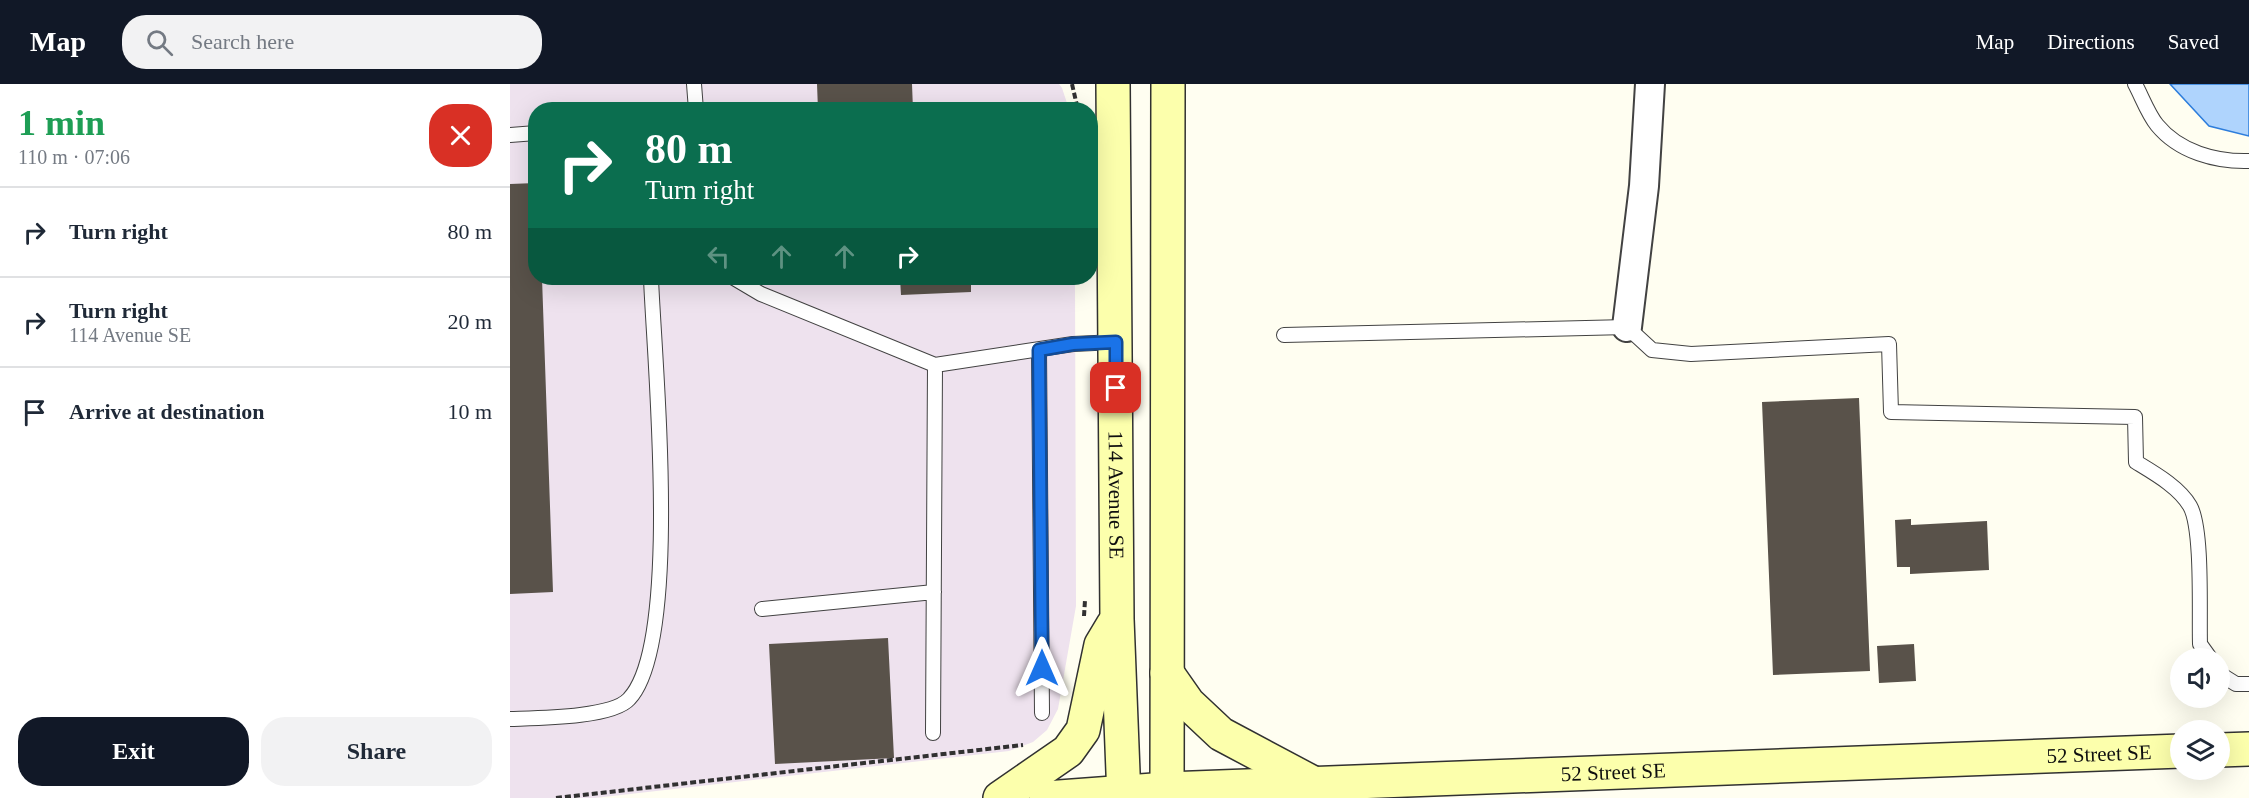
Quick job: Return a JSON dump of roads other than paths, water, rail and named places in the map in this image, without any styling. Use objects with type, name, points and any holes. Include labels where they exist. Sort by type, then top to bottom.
[{"type":"main road","points":[[1167,794],[1168,84]]},
{"type":"main road","name":"114 Avenue SE","points":[[1109,89],[1116,342],[1117,619],[1124,795]]},
{"type":"main road","points":[[1000,798],[1068,751],[1083,730],[1101,645],[1117,619]]},
{"type":"main road","points":[[1167,673],[1188,703],[1221,734],[1315,783]]},
{"type":"main road","points":[[2230,750],[2249,749]]},
{"type":"main road","name":"52 Street SE","points":[[1046,798],[1167,794],[1315,783],[2170,751]]},
{"type":"street","points":[[1627,327],[1644,186],[1650,84]]},
{"type":"lane","points":[[694,84],[695,102]]},
{"type":"lane","points":[[2135,84],[2157,126],[2194,153],[2233,162],[2249,161]]},
{"type":"lane","points":[[510,135],[528,134]]},
{"type":"lane","points":[[510,719],[595,713],[628,701],[642,681],[654,628],[663,544],[651,285]]},
{"type":"lane","points":[[746,285],[761,294],[935,365],[1073,344],[1116,342]]},
{"type":"lane","points":[[1284,335],[1627,327],[1652,350],[1691,354],[1889,344],[1891,412],[2135,417],[2136,462],[2164,480],[2190,506],[2196,528],[2200,644],[2203,648]]},
{"type":"lane","points":[[1039,350],[1042,713]]},
{"type":"lane","points":[[933,733],[935,365]]},
{"type":"lane","points":[[762,609],[934,592]]},
{"type":"lane","points":[[2230,680],[2236,684],[2249,684]]},
{"type":"water","points":[[2170,84],[2249,84],[2249,136],[2209,126]]}]
